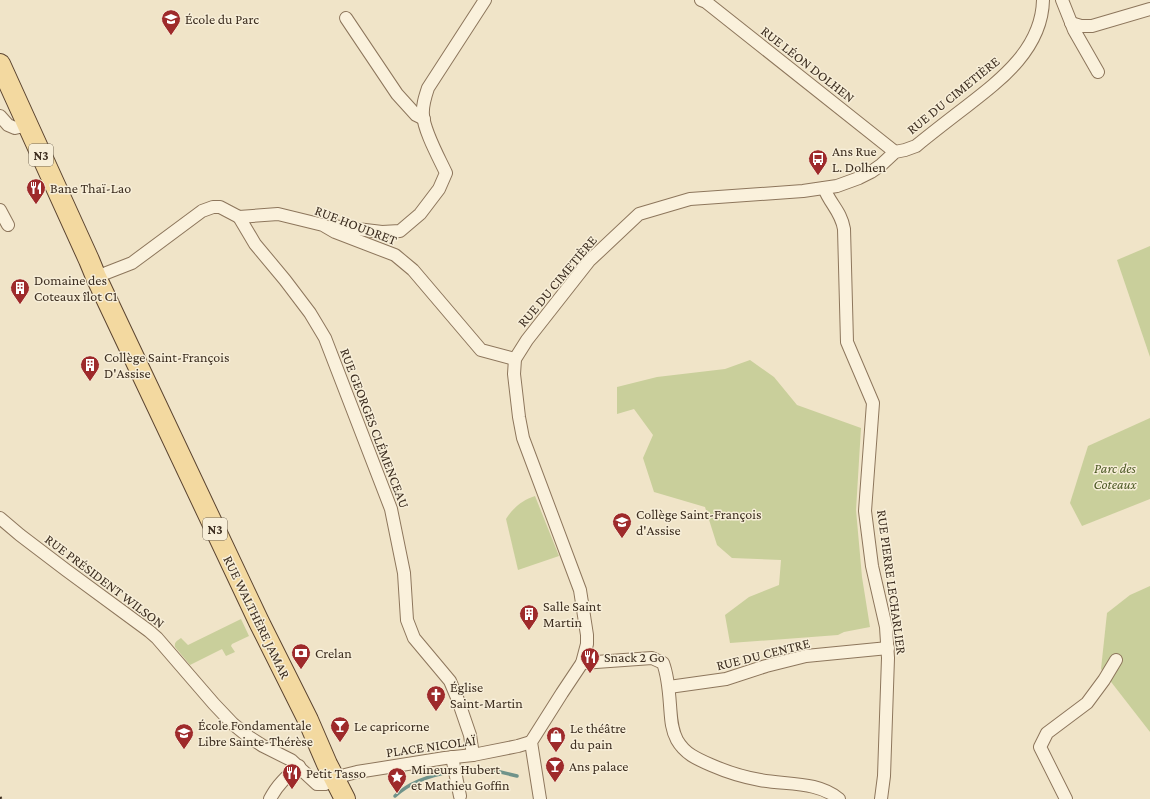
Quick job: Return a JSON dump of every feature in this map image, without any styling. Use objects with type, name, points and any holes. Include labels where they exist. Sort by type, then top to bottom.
[{"type":"main road","name":"RUE WALTHÈRE JAMAR","points":[[0,64],[96,277],[344,799]]},
{"type":"street","points":[[323,225],[382,232],[400,231],[420,214],[440,189],[446,173],[426,129],[424,119],[424,102],[428,88],[485,0]]},
{"type":"street","name":"RUE LÉON DOLHEN","points":[[706,0],[895,152]]},
{"type":"street","name":"RUE DU CIMETIÈRE","points":[[515,359],[527,340],[589,261],[639,214],[690,199],[802,191],[847,183],[859,178],[881,165],[895,152],[916,146],[993,85],[1008,71],[1026,50],[1036,33],[1041,18],[1043,0]]},
{"type":"street","points":[[1062,0],[1074,30],[1098,72]]},
{"type":"street","points":[[1071,23],[1081,26],[1092,26],[1150,9]]},
{"type":"street","points":[[346,18],[397,94],[416,115],[424,119]]},
{"type":"street","points":[[0,116],[8,125],[15,128],[28,125]]},
{"type":"street","name":"RUE PIERRE LECHARLIER","points":[[824,188],[828,197],[841,215],[844,229],[847,342],[873,403],[865,511],[872,566],[886,627],[888,648],[884,776],[881,799]]},
{"type":"street","points":[[96,277],[132,263],[202,211],[213,206],[220,207],[239,217]]},
{"type":"street","points":[[0,210],[8,225]]},
{"type":"street","name":"RUE HOUDRET","points":[[239,217],[278,214],[323,225],[335,232],[395,255],[413,270],[481,350],[515,359]]},
{"type":"street","name":"RUE GEORGES CLÉMENCEAU","points":[[239,217],[256,244],[310,313],[325,338],[391,509],[404,573],[407,620],[414,638],[450,681],[470,735],[473,755]]},
{"type":"street","points":[[515,359],[514,374],[523,438],[580,590],[587,635],[587,644],[582,663],[531,742],[540,799]]},
{"type":"street","name":"RUE PRÉSIDENT WILSON","points":[[0,518],[20,535],[157,638],[219,710],[241,731],[263,746],[284,756],[299,766],[317,784],[321,785],[335,780]]},
{"type":"street","name":"RUE DU CENTRE","points":[[668,687],[726,679],[766,666],[806,656],[888,648]]},
{"type":"street","points":[[582,663],[652,658],[663,663],[666,671],[673,728],[677,740],[685,752],[702,761],[738,775],[761,780],[801,784],[814,787],[830,792],[839,799]]},
{"type":"street","points":[[1066,799],[1040,747],[1047,733],[1087,703],[1104,680],[1116,660]]},
{"type":"street","name":"PLACE NICOLAÏ","points":[[335,780],[345,775],[357,772],[473,755],[531,742]]},
{"type":"street","points":[[452,757],[460,796]]},
{"type":"street","points":[[270,799],[280,782],[299,766]]},
{"type":"green space","points":[[1150,246],[1150,357],[1117,260]]},
{"type":"green space","points":[[750,360],[774,377],[797,405],[861,428],[856,510],[862,577],[870,627],[844,632],[838,635],[730,643],[725,615],[749,597],[779,585],[781,560],[732,558],[717,545],[705,507],[654,492],[643,458],[653,435],[634,409],[617,414],[617,387],[657,377],[725,369]]},
{"type":"green space","name":"Parc des Coteaux","points":[[1150,418],[1150,499],[1082,526],[1070,503],[1088,446]]},
{"type":"green space","points":[[535,496],[559,556],[518,570],[506,519],[518,505]]},
{"type":"green space","points":[[1150,586],[1150,732],[1101,669],[1107,613],[1130,595]]},
{"type":"green space","points":[[241,619],[249,636],[232,644],[231,646],[235,652],[226,656],[222,649],[190,665],[175,647],[175,643],[181,638],[188,645]]},
{"type":"waterway","points":[[464,769],[492,770],[517,776]]},
{"type":"waterway","points":[[395,796],[414,783],[436,775],[451,772]]},
{"type":"place","name":"École du Parc","points":[[171,36]]},
{"type":"place","name":"Ans Rue L. Dolhen","points":[[818,176]]},
{"type":"place","name":"Bane Thaï-Lao","points":[[36,205]]},
{"type":"place","name":"Domaine des Coteaux îlot C1","points":[[20,305]]},
{"type":"place","name":"Collège Saint-François D'Assise","points":[[90,382]]},
{"type":"place","name":"Collège Saint-François d'Assise","points":[[622,539]]},
{"type":"place","name":"Salle Saint Martin","points":[[529,631]]},
{"type":"place","name":"Crelan","points":[[301,670]]},
{"type":"place","name":"Snack 2 Go","points":[[590,674]]},
{"type":"place","name":"Église Saint-Martin","points":[[436,712]]},
{"type":"place","name":"Le capricorne","points":[[340,743]]},
{"type":"place","name":"École Fondamentale Libre Sainte-Thérèse","points":[[184,750]]},
{"type":"place","name":"Le théâtre du pain","points":[[556,753]]},
{"type":"place","name":"Ans palace","points":[[555,783]]},
{"type":"place","name":"Petit Tasso","points":[[292,790]]},
{"type":"place","name":"Mineurs Hubert et Mathieu Goffin","points":[[397,794]]}]
